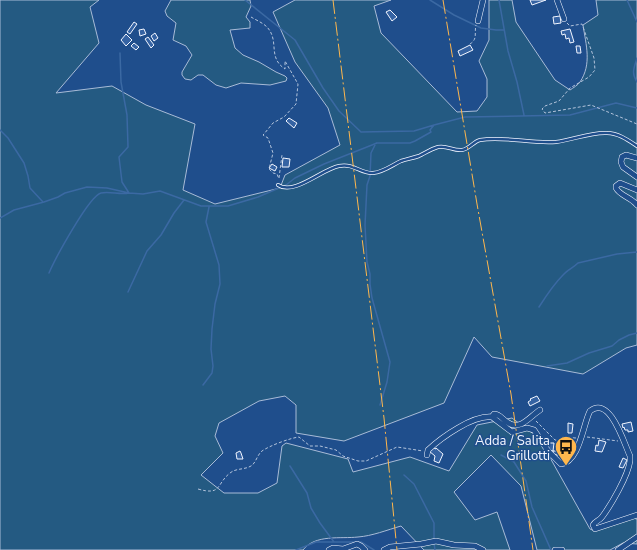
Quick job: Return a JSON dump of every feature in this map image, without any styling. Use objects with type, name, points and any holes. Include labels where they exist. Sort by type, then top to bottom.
[{"type":"street","points":[[478,21],[483,0]]},
{"type":"street","points":[[557,0],[564,19]]},
{"type":"street","points":[[637,158],[626,155],[621,160],[622,165],[637,178]]},
{"type":"street","points":[[637,190],[620,182],[616,186],[619,192],[633,200],[637,205]]},
{"type":"street","points":[[492,417],[512,432],[527,428],[534,430],[549,453],[561,464],[563,464],[570,460],[576,449],[582,437],[590,410],[597,407],[605,409],[612,417],[630,456],[630,461],[614,499],[600,519],[593,525],[595,529],[637,515]]},
{"type":"street","points":[[427,453],[443,438],[462,426],[484,417],[492,417],[494,414],[498,414],[508,423],[515,426],[530,419],[540,410]]},
{"type":"street","points":[[618,550],[637,537]]},
{"type":"street","points":[[384,550],[390,547],[436,541],[454,546],[475,546],[483,550]]},
{"type":"street","points":[[329,550],[331,548],[343,549],[357,544],[365,550]]},
{"type":"street","points":[[555,550],[562,550]]},
{"type":"lane","points":[[278,185],[284,188],[293,187],[308,181],[330,168],[344,165],[355,166],[367,172],[373,173],[392,167],[437,147],[443,146],[464,150],[480,140],[557,142],[607,133],[626,139],[637,146]]},
{"type":"path","points":[[251,17],[267,27],[274,41],[276,60],[278,64],[285,69],[285,62],[298,84],[296,104],[284,117],[273,123],[263,135],[268,138],[273,153],[269,169],[273,173],[277,174],[279,179],[282,155]]},
{"type":"path","points":[[564,19],[570,26],[582,24],[594,58],[595,70],[589,77],[570,88],[559,101],[545,106],[542,110],[545,113],[591,105],[637,124]]},
{"type":"path","points":[[470,44],[476,37],[475,27],[478,21]]},
{"type":"path","points":[[530,419],[540,424],[547,432]]},
{"type":"path","points":[[198,489],[210,492],[216,490],[232,472],[251,466],[261,452],[287,439],[299,437],[310,446],[320,446],[336,450],[343,456],[358,461],[366,461],[397,447],[427,453]]},
{"type":"shaded area","points":[[0,0],[99,0],[90,7],[99,43],[56,93],[112,86],[146,105],[195,124],[183,190],[215,204],[280,188],[285,175],[340,145],[328,108],[295,62],[273,12],[295,0],[391,0],[374,6],[381,33],[457,112],[477,111],[487,97],[487,79],[479,61],[489,40],[489,0],[512,0],[516,22],[555,80],[570,90],[580,82],[584,75],[587,61],[587,47],[583,25],[598,15],[596,0],[637,0],[637,345],[626,348],[583,374],[492,357],[474,337],[444,403],[344,441],[296,433],[296,405],[285,396],[259,401],[219,423],[215,436],[223,453],[201,475],[224,493],[258,493],[277,483],[282,446],[286,443],[348,459],[353,472],[410,457],[449,471],[477,425],[512,418],[539,438],[590,529],[595,531],[632,518],[637,519],[637,544],[623,543],[610,550],[537,550],[521,486],[491,455],[454,492],[475,520],[497,512],[510,550],[424,550],[401,526],[363,536],[321,539],[308,545],[303,550],[0,550]]},
{"type":"shaded area","points":[[171,0],[250,0],[251,6],[246,17],[250,22],[250,28],[230,30],[235,48],[243,55],[285,76],[287,78],[286,81],[270,85],[241,83],[226,88],[216,85],[203,75],[198,75],[191,80],[185,79],[182,72],[192,55],[186,46],[173,40],[176,23],[167,16],[165,11]]},
{"type":"building","points":[[530,0],[546,0],[532,5]]},
{"type":"building","points":[[390,10],[397,17],[392,21],[386,12]]},
{"type":"building","points":[[560,16],[561,23],[554,24],[553,17]]},
{"type":"building","points":[[134,22],[137,24],[130,34],[127,32]]},
{"type":"building","points":[[144,29],[146,34],[140,36],[139,30]]},
{"type":"building","points":[[570,29],[574,42],[570,43],[569,38],[566,39],[565,34],[562,35],[561,31]]},
{"type":"building","points":[[155,33],[158,38],[154,41],[151,36]]},
{"type":"building","points":[[126,34],[132,40],[126,46],[121,40]]},
{"type":"building","points":[[148,37],[154,45],[151,48],[145,39]]},
{"type":"building","points":[[134,43],[139,47],[136,50],[131,46]]},
{"type":"building","points":[[470,45],[473,50],[460,56],[458,51]]},
{"type":"building","points":[[576,46],[580,46],[581,53],[577,53]]},
{"type":"building","points":[[289,118],[297,123],[294,128],[286,121]]},
{"type":"building","points":[[283,158],[290,159],[289,167],[282,167]]},
{"type":"building","points":[[272,164],[277,167],[275,171],[269,168]]},
{"type":"building","points":[[537,396],[540,401],[530,406],[528,402],[531,400],[530,399]]},
{"type":"building","points":[[631,422],[633,431],[628,432],[628,430],[625,430],[624,427],[623,428],[622,424]]},
{"type":"building","points":[[568,423],[573,424],[572,433],[568,433]]},
{"type":"building","points":[[599,440],[606,442],[602,452],[595,451]]},
{"type":"building","points":[[562,442],[567,443],[565,457],[553,454],[553,451],[557,451],[561,448]]},
{"type":"building","points":[[548,443],[554,443],[553,451],[548,450]]},
{"type":"building","points":[[432,447],[436,448],[443,454],[439,463],[434,461],[435,456],[429,451]]},
{"type":"building","points":[[240,451],[243,459],[237,459],[236,453]]},
{"type":"building","points":[[623,458],[627,460],[623,468],[619,467]]},
{"type":"waterway","points":[[245,0],[295,40],[323,88],[339,111],[361,132],[414,131],[434,125]]},
{"type":"waterway","points":[[430,0],[454,15],[481,28],[504,30]]},
{"type":"waterway","points":[[499,0],[508,51],[517,82],[524,115]]},
{"type":"waterway","points":[[627,0],[637,22]]},
{"type":"waterway","points":[[49,273],[81,216],[96,197],[101,193],[129,193],[122,182],[119,157],[128,147],[127,115],[121,82],[120,53]]},
{"type":"waterway","points":[[637,58],[634,68],[635,79],[637,82]]},
{"type":"waterway","points":[[0,218],[14,210],[44,202],[65,193],[87,187],[107,188],[129,193],[143,194],[160,191],[201,206],[228,206],[258,197],[286,185],[295,178],[324,164],[377,143],[410,143],[431,132],[430,130],[434,125],[465,117],[570,115],[616,103],[637,108]]},
{"type":"waterway","points":[[0,130],[8,138],[24,163],[30,188],[43,202]]},
{"type":"waterway","points":[[376,143],[371,153],[370,176],[367,185],[365,225],[367,262],[370,274],[372,298],[390,362],[387,382],[380,405]]},
{"type":"waterway","points":[[128,292],[147,251],[161,235],[174,213],[184,200]]},
{"type":"waterway","points":[[203,385],[212,373],[212,329],[215,304],[220,284],[219,265],[206,222],[209,207]]},
{"type":"waterway","points":[[539,307],[559,279],[578,263],[617,254],[637,252]]},
{"type":"waterway","points":[[547,366],[567,363],[589,353],[612,346],[619,340],[637,333]]},
{"type":"waterway","points":[[501,455],[514,462],[526,481],[532,507],[551,550]]},
{"type":"waterway","points":[[290,466],[307,493],[311,508],[334,542]]},
{"type":"waterway","points":[[404,475],[414,484],[434,523],[434,539]]},
{"type":"waterway","points":[[296,550],[316,542],[361,542],[374,550]]},
{"type":"waterway","points":[[434,543],[435,550]]},
{"type":"power","points":[[333,0],[384,418],[397,550]]},
{"type":"power","points":[[443,0],[511,394],[533,550]]},
{"type":"place","name":"Adda / Salita Grillotti","points":[[566,466]]}]
